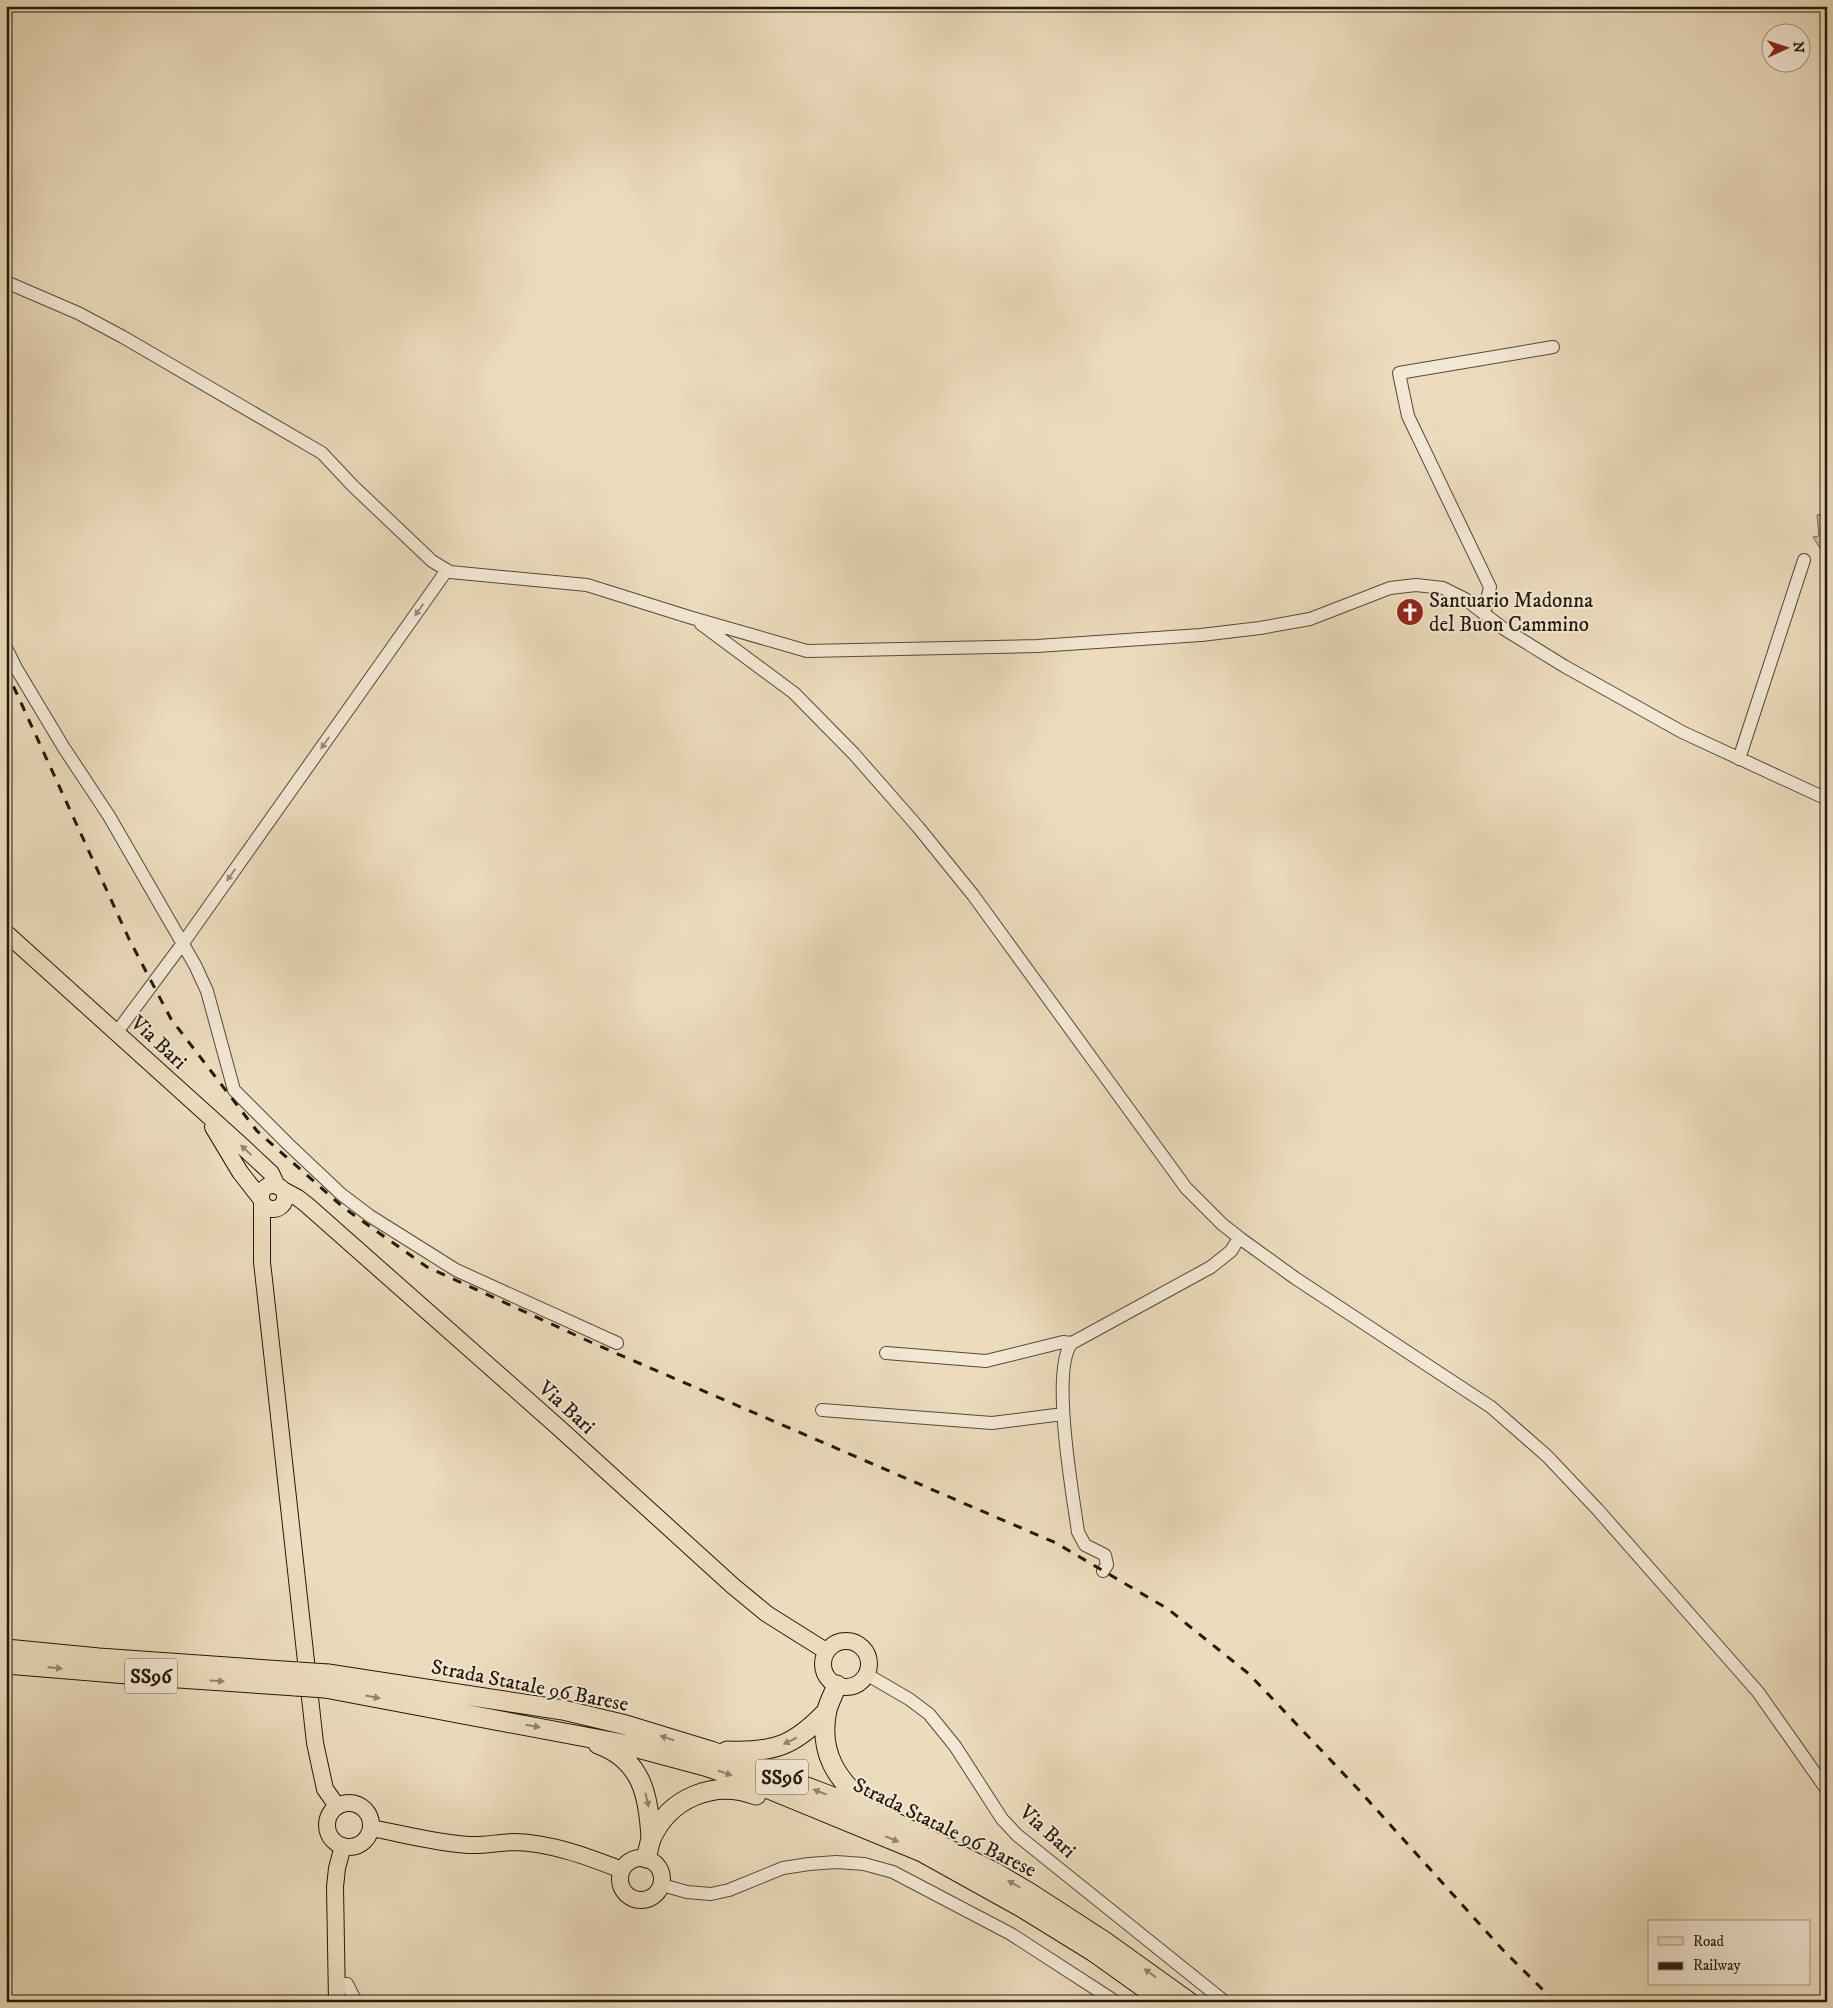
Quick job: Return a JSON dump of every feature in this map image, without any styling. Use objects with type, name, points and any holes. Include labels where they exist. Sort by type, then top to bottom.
[{"type":"highway","name":"Strada Statale 96 Barese","points":[[6,1649],[327,1681],[563,1710],[626,1725],[711,1751],[875,1822],[1030,1893],[1104,1941],[1189,2002]]},
{"type":"highway","name":"Strada Statale 96 Barese","points":[[6,1664],[164,1677],[297,1679]]},
{"type":"highway","name":"Strada Statale 96 Barese","points":[[327,1681],[623,1744],[705,1766],[875,1822],[922,1852],[1022,1907],[1094,1952],[1164,2002]]},
{"type":"highway","points":[[837,1685],[827,1711],[827,1747],[836,1772],[875,1822]]},
{"type":"highway","points":[[711,1751],[749,1752],[772,1749],[788,1743],[807,1731],[827,1711]]},
{"type":"highway","points":[[559,1731],[604,1746],[631,1766],[646,1794],[651,1839]]},
{"type":"highway","points":[[646,1858],[651,1839],[664,1818],[686,1798],[700,1792],[732,1788],[750,1792],[810,1816],[875,1822]]},
{"type":"main road","name":"Via Bari","points":[[6,933],[271,1173],[273,1199],[314,1212],[551,1421],[733,1586],[767,1614],[826,1651]]},
{"type":"main road","points":[[205,1114],[240,1172],[273,1199],[261,1241],[262,1262],[315,1743],[326,1789],[337,1806]]},
{"type":"main road","points":[[844,1641],[857,1644],[866,1654],[868,1668],[866,1674],[856,1684],[850,1686],[837,1685],[827,1676],[824,1670],[823,1664],[826,1651],[837,1642],[844,1641]]},
{"type":"main road","points":[[344,1803],[358,1804],[368,1814],[371,1828],[364,1841],[350,1846],[343,1846],[331,1838],[328,1831],[328,1817],[337,1806],[344,1803]]},
{"type":"main road","points":[[371,1828],[441,1842],[461,1844],[515,1842],[540,1844],[585,1856],[622,1870]]},
{"type":"main road","points":[[337,2002],[335,1887],[337,1868],[343,1846]]},
{"type":"main road","points":[[646,1858],[658,1866],[661,1872],[662,1885],[659,1891],[650,1899],[643,1901],[631,1898],[626,1894],[620,1883],[622,1870],[630,1862],[635,1859],[646,1858]]},
{"type":"street","points":[[6,282],[78,313],[123,337],[322,453],[353,486],[432,561],[450,572],[587,585],[807,651],[1037,646],[1201,635],[1260,628],[1310,619],[1390,588],[1416,585],[1443,588],[1465,599],[1504,629],[1564,666],[1682,732],[1827,800]]},
{"type":"street","points":[[1484,614],[1490,587],[1408,416],[1399,373],[1553,347]]},
{"type":"street","points":[[1739,759],[1804,560]]},
{"type":"street","points":[[117,1032],[183,943],[447,570]]},
{"type":"street","points":[[696,619],[794,693],[854,754],[912,820],[973,895],[1186,1188],[1222,1224],[1240,1238],[1295,1278],[1491,1407],[1547,1456],[1598,1510],[1758,1692],[1827,1790]]},
{"type":"street","points":[[6,648],[64,748],[109,816],[183,943],[207,991],[234,1090],[341,1194],[370,1216],[456,1270],[617,1343]]},
{"type":"street","points":[[1103,1571],[1107,1564],[1105,1555],[1086,1545],[1078,1532],[1063,1414],[1064,1363],[1066,1354],[1072,1343],[1210,1267],[1231,1251],[1240,1238]]},
{"type":"street","points":[[886,1353],[986,1361],[1063,1342],[1072,1343]]},
{"type":"street","points":[[822,1410],[992,1423],[1063,1414]]},
{"type":"street","name":"Via Bari","points":[[866,1674],[909,1699],[929,1714],[954,1746],[1002,1819],[1017,1835],[1225,2002]]},
{"type":"street","points":[[662,1885],[687,1892],[711,1894],[729,1890],[782,1868],[836,1862],[864,1864],[893,1872],[1011,1934],[1116,2002]]},
{"type":"street","points":[[336,1984],[347,1984],[356,2002]]},
{"type":"shaded area","points":[[1827,514],[1827,545],[1820,548],[1813,537],[1819,536],[1817,515]]},
{"type":"railway","points":[[6,670],[129,939],[171,1019],[257,1131],[344,1208],[427,1267],[597,1345],[1056,1543],[1168,1609],[1249,1674],[1358,1789],[1502,1949],[1555,2002]]},
{"type":"place","name":"Santuario Madonna del Buon Cammino","points":[[1410,612]]}]
